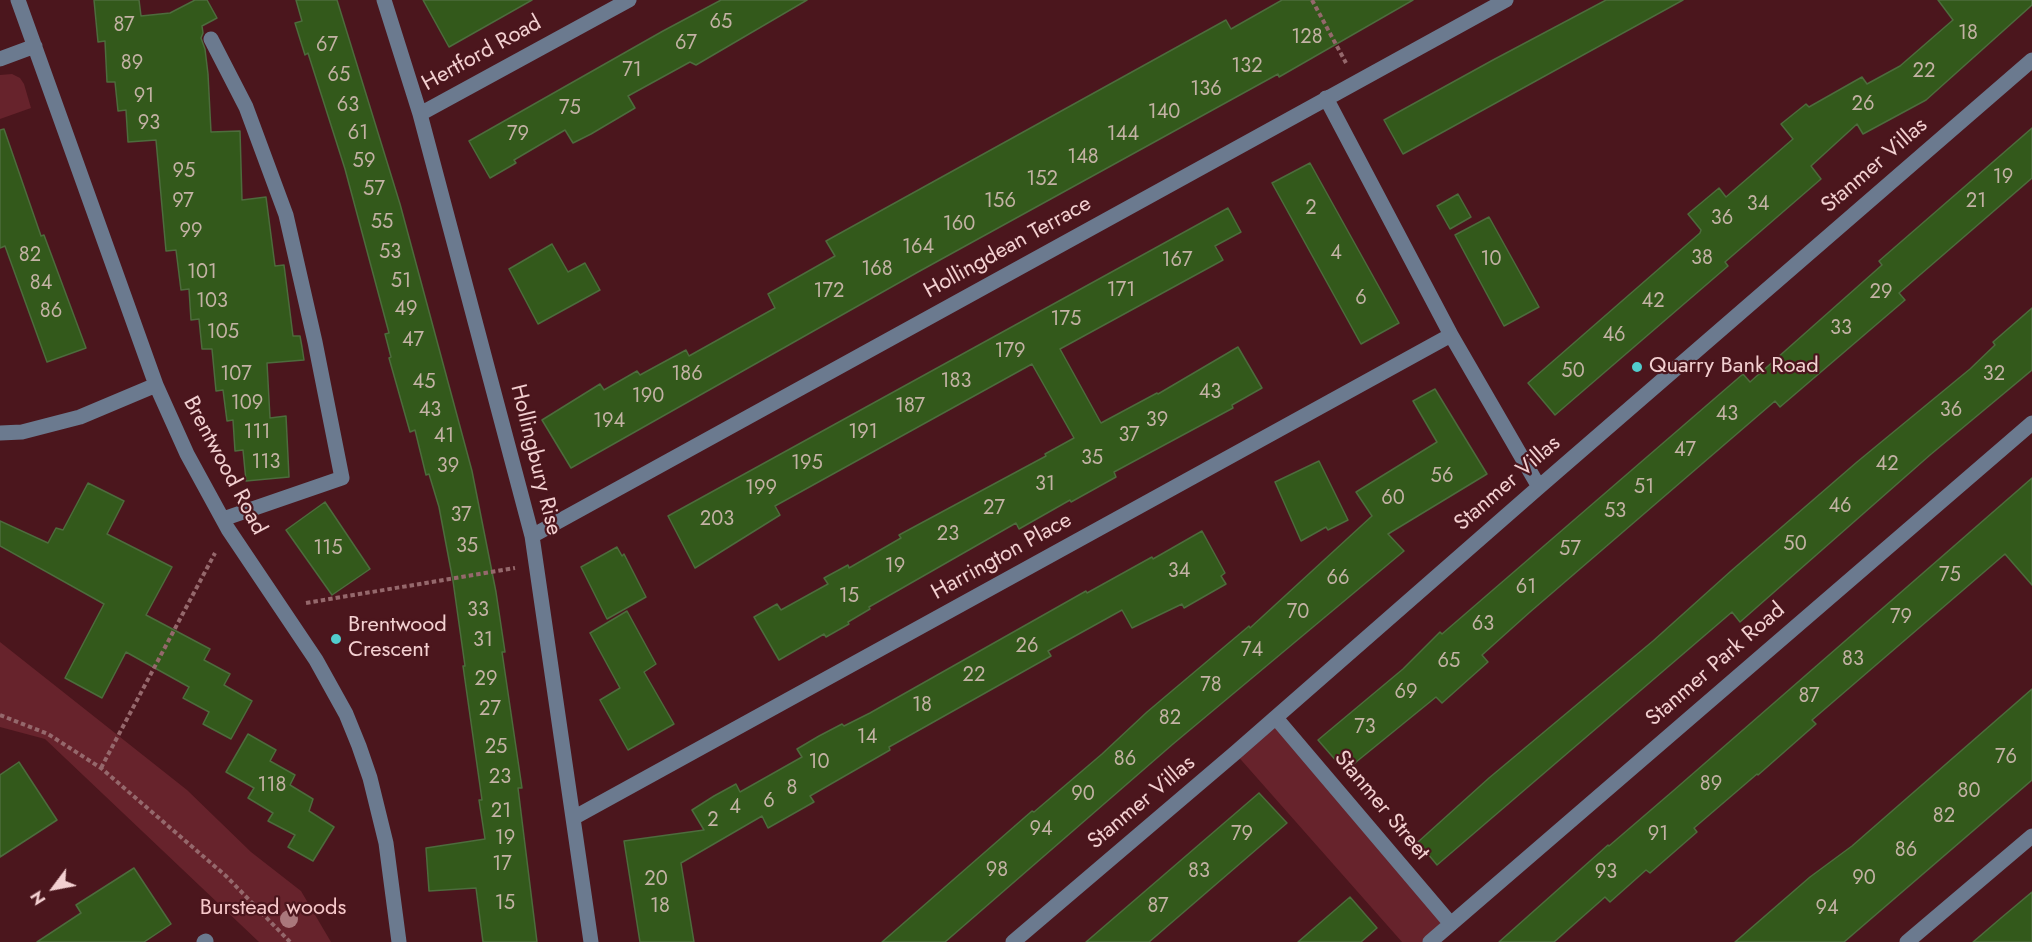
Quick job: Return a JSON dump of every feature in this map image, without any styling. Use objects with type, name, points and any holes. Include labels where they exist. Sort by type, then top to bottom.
[{"type":"street","name":"Brentwood Road","points":[[18,0],[156,385],[187,454],[226,524],[316,660],[346,714],[360,746],[386,843],[399,942]]},
{"type":"street","name":"Hollingbury Rise","points":[[384,0],[420,114],[532,536],[575,818],[591,942]]},
{"type":"street","name":"Hertford Road","points":[[420,114],[629,0]]},
{"type":"street","name":"Hollingdean Terrace","points":[[532,536],[1506,0]]},
{"type":"street","points":[[211,39],[246,107],[286,215],[315,342],[342,478],[226,524]]},
{"type":"street","points":[[0,59],[35,46]]},
{"type":"street","name":"Stanmer Villas","points":[[1013,942],[1276,718],[2032,60]]},
{"type":"street","points":[[1326,98],[1451,335],[1539,487]]},
{"type":"street","name":"Harrington Place","points":[[575,818],[1451,335]]},
{"type":"street","points":[[0,433],[22,432],[80,417],[156,385]]},
{"type":"street","name":"Stanmer Park Road","points":[[1430,942],[2032,423]]},
{"type":"street","name":"Stanmer Street","points":[[1276,718],[1451,924]]},
{"type":"street","points":[[1907,942],[2032,836]]},
{"type":"path","points":[[1312,0],[1357,82]]},
{"type":"path","points":[[101,768],[226,524]]},
{"type":"path","points":[[282,607],[537,565]]},
{"type":"path","points":[[0,715],[48,734],[101,768],[226,876],[290,942]]},
{"type":"green space","points":[[12,74],[20,78],[24,84],[31,108],[0,119],[0,75]]},
{"type":"green space","name":"Burstead woods","points":[[0,642],[187,790],[251,852],[301,891],[331,942],[259,942],[45,739],[0,727]]},
{"type":"green space","points":[[1276,718],[1451,924],[1430,942],[1402,942],[1235,753]]},
{"type":"building","points":[[94,0],[139,0],[141,16],[170,13],[195,0],[207,0],[217,18],[202,26],[201,38],[205,49],[208,74],[211,132],[240,131],[242,200],[266,197],[275,266],[284,265],[293,336],[300,336],[302,347],[304,360],[267,363],[270,418],[286,416],[289,477],[246,481],[243,450],[235,451],[233,420],[227,421],[223,390],[216,391],[212,349],[202,349],[199,319],[191,320],[189,289],[181,290],[176,250],[166,251],[156,140],[128,142],[126,110],[118,111],[115,82],[107,82],[105,41],[98,42]]},
{"type":"building","points":[[296,0],[337,0],[400,204],[472,471],[496,592],[505,652],[502,652],[522,788],[518,788],[537,942],[483,942],[476,888],[429,891],[426,848],[485,839],[479,800],[482,800],[453,581],[439,507],[429,474],[426,475],[415,430],[410,432],[389,358],[391,357],[385,334],[389,333],[345,169],[308,53],[305,55],[295,23],[302,21]]},
{"type":"building","points":[[423,0],[532,0],[449,47]]},
{"type":"building","points":[[721,0],[807,0],[696,65],[690,62],[628,96],[635,108],[591,134],[573,143],[565,130],[514,160],[516,163],[490,178],[469,141]]},
{"type":"building","points":[[1282,0],[1413,0],[1279,77],[1278,74],[918,272],[571,468],[542,420],[600,384],[604,390],[637,371],[640,375],[686,350],[689,356],[775,308],[768,294],[835,256],[826,241],[1226,20],[1231,29]]},
{"type":"building","points":[[1606,0],[1683,0],[1403,154],[1384,120]]},
{"type":"building","points":[[1938,0],[2032,0],[2032,5],[1926,100],[1863,134],[1857,124],[1811,166],[1821,179],[1725,262],[1728,266],[1555,415],[1528,383],[1700,233],[1701,230],[1688,214],[1719,188],[1726,197],[1793,139],[1781,124],[1806,104],[1809,107],[1862,77],[1867,84],[1900,66],[1953,20]]},
{"type":"building","points":[[2032,128],[2032,178],[1899,293],[1905,300],[1780,407],[1775,401],[1530,612],[1482,655],[1488,662],[1442,703],[1436,697],[1345,771],[1318,740],[1403,669],[1440,632],[1442,634],[1743,374],[1750,382],[1882,265],[1879,261]]},
{"type":"building","points":[[4,129],[41,236],[44,235],[86,348],[47,362],[5,246],[0,248],[0,130]]},
{"type":"building","points":[[1310,163],[1399,323],[1361,344],[1272,183]]},
{"type":"building","points":[[1458,194],[1471,217],[1450,229],[1437,206]]},
{"type":"building","points":[[1228,208],[1241,232],[1215,246],[1223,260],[1060,349],[1101,423],[1158,394],[1238,347],[1262,388],[1232,405],[1233,408],[1114,472],[1116,477],[1071,502],[1070,500],[1019,529],[1016,523],[869,607],[870,609],[848,622],[849,624],[826,637],[824,634],[779,660],[754,617],[777,604],[781,610],[828,584],[824,578],[848,565],[849,568],[901,538],[899,535],[1046,456],[1045,454],[1074,438],[1032,364],[775,506],[780,515],[695,568],[668,516]]},
{"type":"building","points":[[1489,217],[1539,307],[1504,326],[1455,235]]},
{"type":"building","points":[[552,244],[568,272],[585,263],[600,290],[538,324],[509,269]]},
{"type":"building","points":[[2032,308],[2032,370],[1930,455],[1740,622],[1732,612],[1437,865],[1418,842],[1489,778],[1653,641],[1857,462],[1970,369],[1995,345],[1993,342]]},
{"type":"building","points":[[1435,389],[1487,474],[1388,534],[1404,551],[1173,744],[945,942],[882,942],[1032,811],[1034,812],[1102,754],[1147,712],[1249,626],[1250,628],[1372,516],[1356,492],[1437,442],[1413,401]]},
{"type":"building","points":[[1319,461],[1348,520],[1328,530],[1326,527],[1301,541],[1275,482]]},
{"type":"building","points":[[2032,478],[2032,585],[2005,554],[1812,720],[1816,724],[1694,828],[1697,832],[1650,873],[1646,870],[1610,902],[1605,897],[1554,942],[1499,942],[1608,845]]},
{"type":"building","points":[[88,483],[124,501],[107,534],[172,567],[146,615],[210,649],[204,660],[230,674],[224,685],[252,701],[231,739],[203,724],[209,712],[183,698],[189,687],[126,652],[102,698],[65,678],[104,604],[0,546],[0,521],[48,543],[56,528],[63,530]]},
{"type":"building","points":[[325,502],[370,569],[332,595],[286,530]]},
{"type":"building","points":[[1202,531],[1225,573],[1221,576],[1226,584],[1184,608],[1182,604],[1132,628],[1122,610],[1048,651],[1051,656],[889,747],[890,750],[810,796],[814,802],[768,828],[762,816],[681,863],[694,942],[640,942],[624,841],[704,830],[692,810],[714,796],[736,784],[740,792],[802,757],[797,749],[819,736],[870,713],[1086,591],[1087,593],[1152,557],[1153,559]]},
{"type":"building","points":[[617,547],[622,556],[624,554],[646,597],[607,619],[581,567]]},
{"type":"building","points":[[627,611],[656,664],[644,672],[674,724],[628,750],[600,700],[620,688],[590,633]]},
{"type":"building","points":[[2032,689],[2032,780],[1844,942],[1735,942],[1810,877],[1852,846]]},
{"type":"building","points":[[248,734],[276,750],[270,761],[295,775],[290,785],[313,799],[309,811],[334,827],[313,861],[288,847],[295,835],[268,821],[273,813],[248,798],[254,788],[226,772]]},
{"type":"building","points":[[19,762],[57,820],[0,857],[0,775]]},
{"type":"building","points":[[1259,793],[1287,823],[1149,942],[1086,942]]},
{"type":"building","points":[[134,868],[171,924],[144,942],[37,942],[81,913],[76,905]]},
{"type":"building","points":[[2032,892],[2032,942],[1973,942],[2001,918]]},
{"type":"building","points":[[1350,897],[1377,928],[1361,942],[1298,942]]},
{"type":"place","name":"Quarry Bank Road","points":[[1637,367]]},
{"type":"place","name":"Brentwood Crescent","points":[[336,639]]}]
